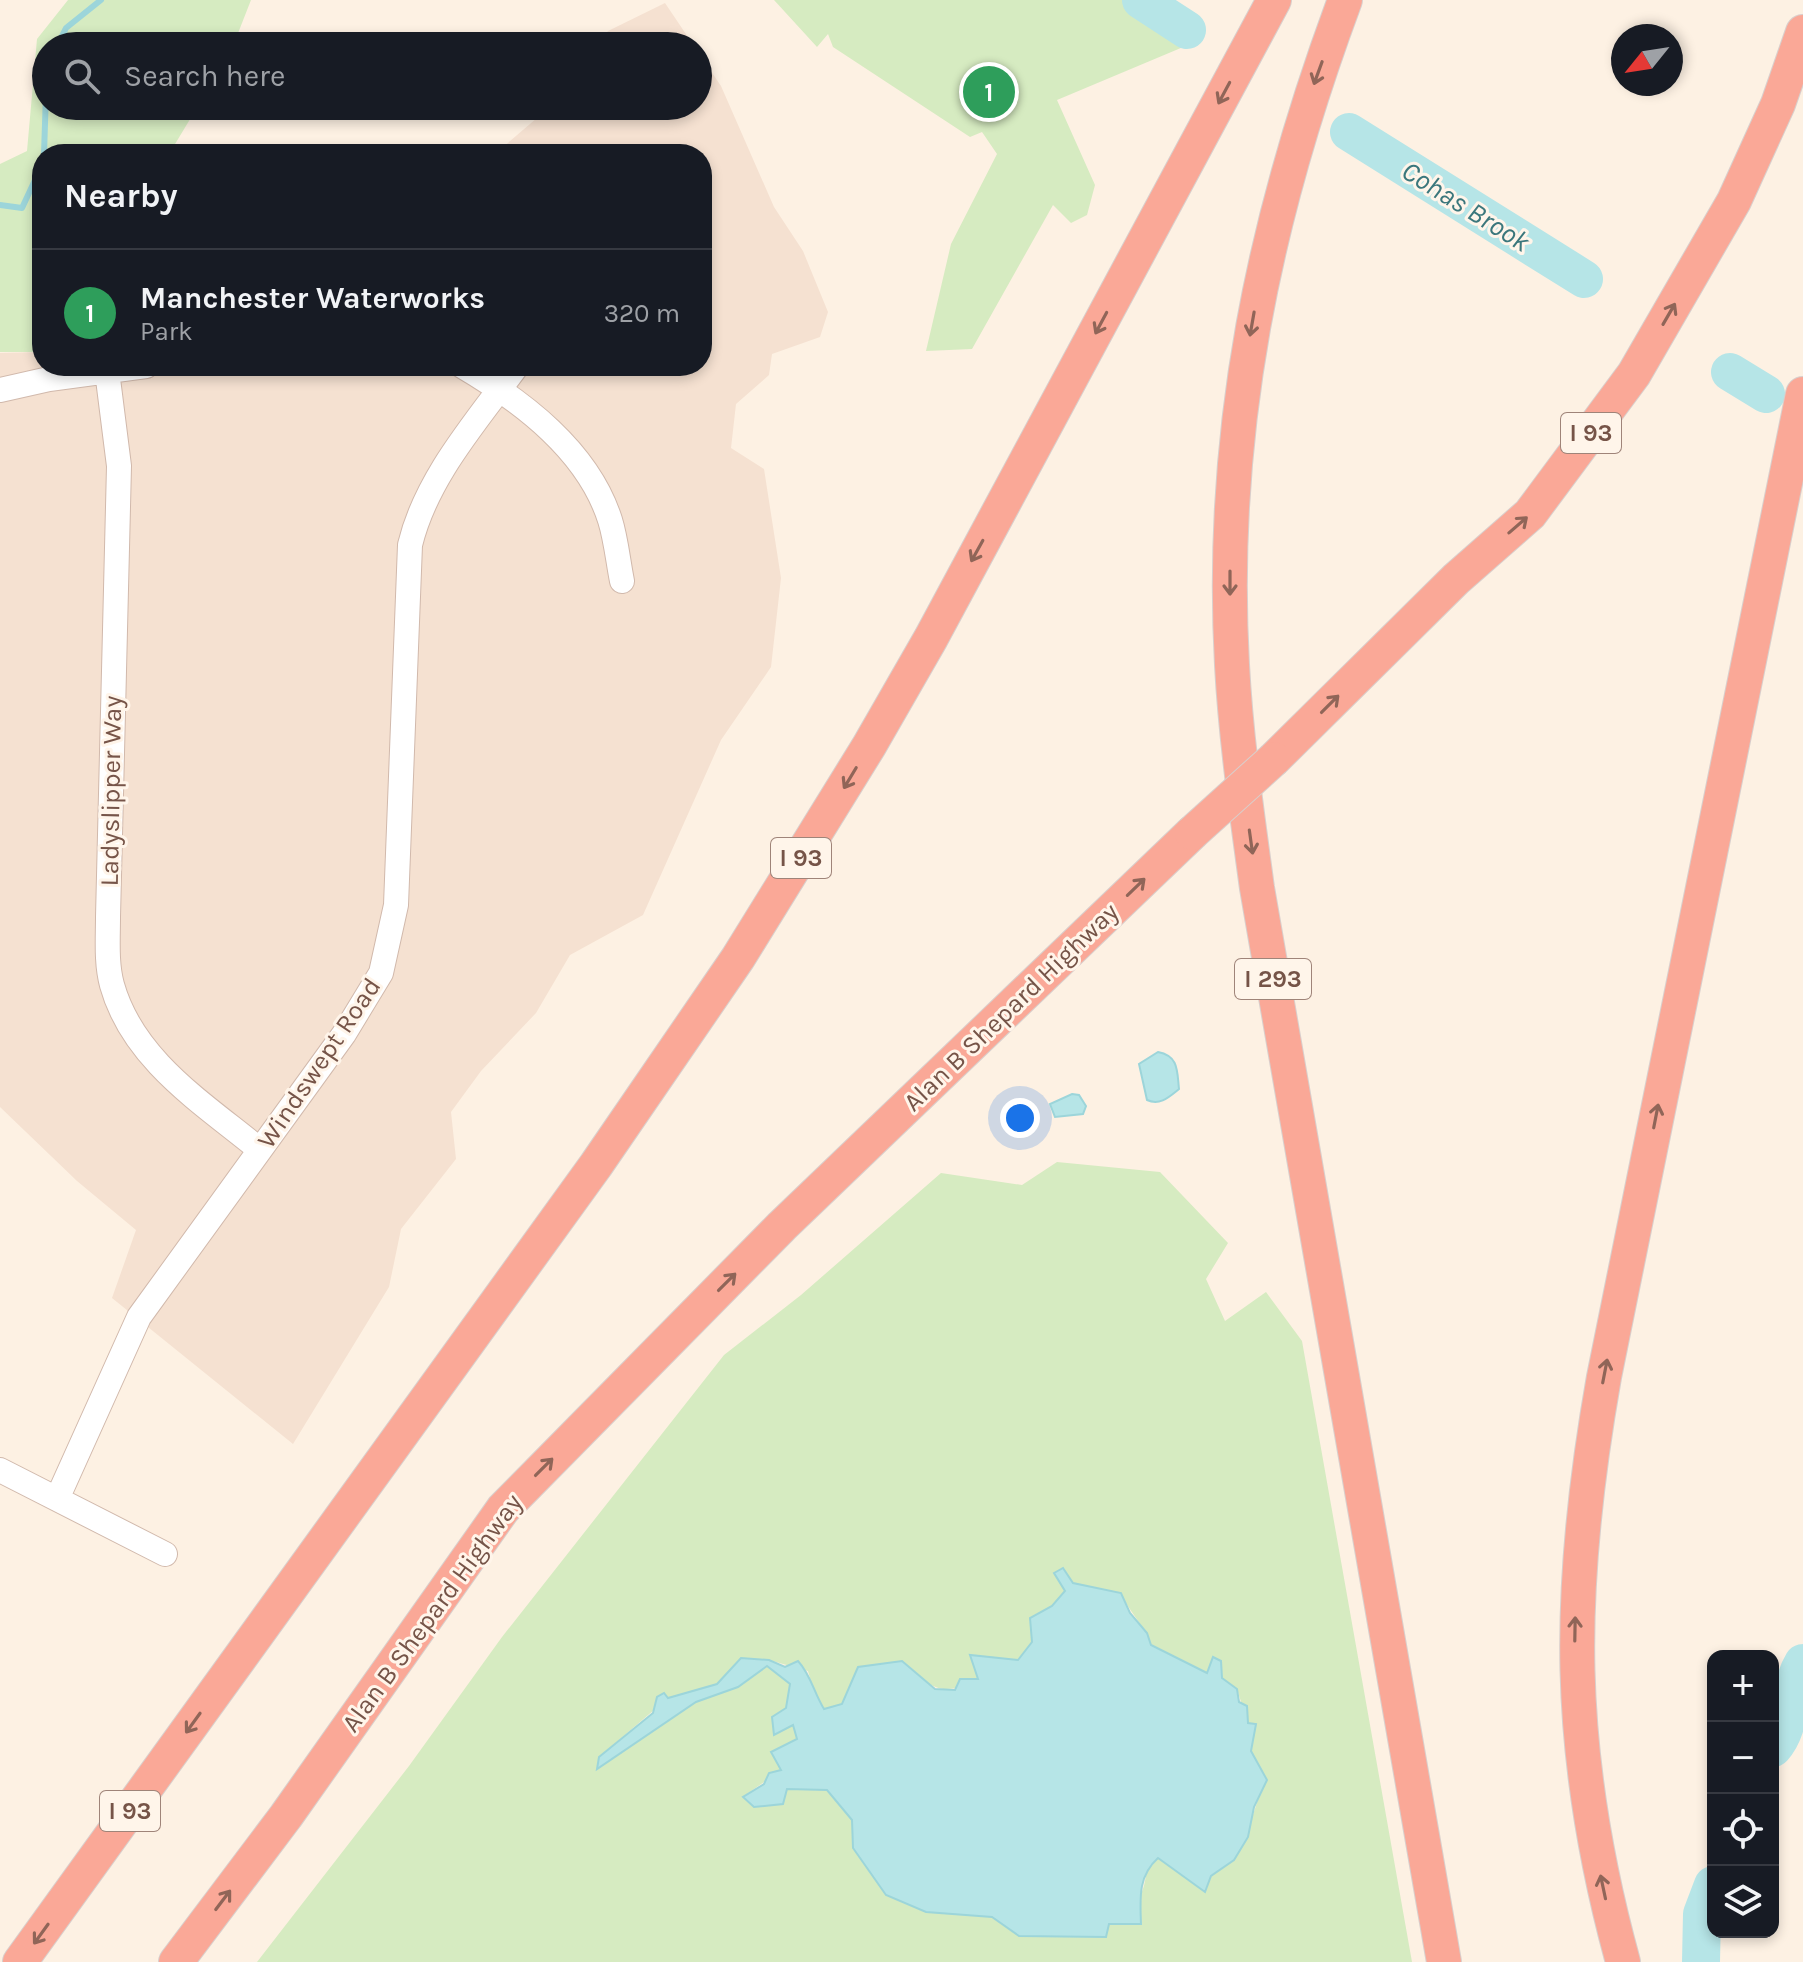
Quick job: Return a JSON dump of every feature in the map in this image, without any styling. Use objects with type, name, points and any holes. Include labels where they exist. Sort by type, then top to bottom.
[{"type":"highway","name":"I 93","points":[[20,1962],[569,1202],[738,958],[869,746],[931,638],[1274,0]]},
{"type":"highway","name":"I 293","points":[[1345,0],[1316,78],[1277,208],[1244,368],[1231,517],[1232,665],[1257,888],[1444,1962]]},
{"type":"highway","name":"Alan B Shepard Highway","points":[[176,1962],[286,1816],[503,1509],[782,1226],[1192,833],[1274,759],[1456,579],[1530,514],[1634,374],[1734,201],[1778,104],[1803,32]]},
{"type":"highway","points":[[1623,1962],[1590,1824],[1580,1750],[1575,1675],[1581,1525],[1604,1377],[1803,394]]},
{"type":"street","points":[[0,390],[79,376]]},
{"type":"street","name":"Ladyslipper Way","points":[[108,376],[119,466],[108,917],[112,983],[129,1024],[153,1060],[260,1150]]},
{"type":"street","points":[[476,376],[565,444],[592,481],[611,522],[622,581]]},
{"type":"street","name":"Windswept Road","points":[[57,1499],[139,1317],[344,1034],[381,973],[396,905],[410,545],[417,517],[429,490],[510,376]]},
{"type":"street","points":[[0,1470],[165,1554]]},
{"type":"shaded area","points":[[665,3],[685,32],[607,32]]},
{"type":"shaded area","points":[[712,73],[721,86],[774,207],[803,251],[828,312],[820,337],[772,354],[769,375],[736,404],[731,448],[764,469],[781,578],[771,667],[721,740],[643,915],[570,955],[536,1013],[481,1071],[451,1112],[456,1159],[401,1229],[389,1287],[293,1444],[112,1298],[136,1230],[77,1181],[0,1107],[0,353],[32,352],[32,376],[712,376],[712,144],[507,144],[535,120],[712,120]]},
{"type":"green space","points":[[68,0],[251,0],[238,32],[43,32]]},
{"type":"green space","points":[[774,0],[1148,0],[1188,45],[1057,100],[1095,185],[1087,215],[1071,223],[1053,205],[972,349],[926,351],[951,244],[997,154],[982,132],[970,137],[833,47],[828,34],[817,47]]},
{"type":"green space","points":[[32,95],[32,120],[190,120],[175,144],[32,144],[32,352],[0,352],[0,164],[27,151]]},
{"type":"green space","points":[[1057,1162],[1160,1172],[1228,1243],[1206,1279],[1225,1321],[1266,1292],[1302,1341],[1412,1962],[257,1962],[409,1766],[502,1637],[724,1355],[801,1295],[941,1173],[1022,1185]],"holes":[[[1073,1583],[1121,1593],[1151,1645],[1237,1689],[1248,1724],[1256,1724],[1251,1751],[1266,1780],[1242,1844],[1225,1865],[1211,1876],[1158,1858],[1149,1868],[1143,1890],[1131,1908],[1103,1924],[1068,1932],[1019,1936],[992,1917],[926,1912],[853,1848],[852,1820],[827,1790],[787,1789],[783,1804],[754,1807],[744,1796],[781,1770],[797,1740],[793,1724],[773,1734],[786,1708],[790,1684],[767,1666],[738,1687],[696,1702],[599,1768],[599,1757],[668,1698],[717,1684],[769,1660],[808,1671],[814,1692],[824,1709],[842,1705],[858,1668],[901,1661],[936,1687],[954,1688],[978,1679],[970,1655],[1018,1660],[1032,1642],[1030,1618],[1052,1606]]]},
{"type":"water","points":[[1158,1052],[1173,1061],[1179,1089],[1164,1100],[1152,1102],[1147,1100],[1139,1064]]},
{"type":"water","points":[[1072,1094],[1079,1095],[1086,1106],[1083,1114],[1055,1117],[1050,1104]]},
{"type":"water","points":[[1063,1568],[1073,1583],[1121,1593],[1130,1613],[1147,1633],[1151,1645],[1207,1673],[1213,1657],[1221,1661],[1222,1678],[1237,1689],[1239,1702],[1247,1706],[1248,1723],[1256,1724],[1251,1751],[1267,1780],[1254,1807],[1248,1837],[1234,1860],[1211,1876],[1205,1892],[1158,1858],[1144,1880],[1141,1924],[1109,1924],[1106,1937],[1019,1936],[992,1917],[926,1912],[886,1895],[853,1848],[852,1820],[827,1790],[787,1789],[783,1804],[754,1807],[743,1797],[764,1784],[769,1773],[781,1770],[771,1752],[797,1739],[793,1725],[774,1735],[772,1717],[786,1708],[790,1684],[767,1666],[738,1687],[696,1702],[597,1769],[599,1757],[653,1713],[657,1697],[664,1693],[668,1698],[717,1684],[741,1658],[769,1660],[785,1667],[798,1661],[824,1709],[842,1704],[858,1667],[902,1661],[935,1689],[955,1690],[960,1679],[978,1679],[970,1655],[1018,1660],[1032,1642],[1030,1618],[1052,1606],[1065,1591],[1054,1573]]},
{"type":"waterway","points":[[64,32],[101,0]]},
{"type":"waterway","name":"Cohas Brook","points":[[1141,0],[1187,30]]},
{"type":"waterway","points":[[44,144],[45,120]]},
{"type":"waterway","name":"Cohas Brook","points":[[1349,132],[1584,279]]},
{"type":"waterway","points":[[0,205],[22,208],[32,186]]},
{"type":"waterway","name":"Cohas Brook","points":[[1730,372],[1766,394]]},
{"type":"waterway","name":"Cohas Brook","points":[[1779,1739],[1803,1663]]},
{"type":"waterway","name":"Cohas Brook","points":[[1701,1962],[1702,1914],[1707,1901]]},
{"type":"place","name":"Manchester Waterworks","points":[[989,92]]}]
